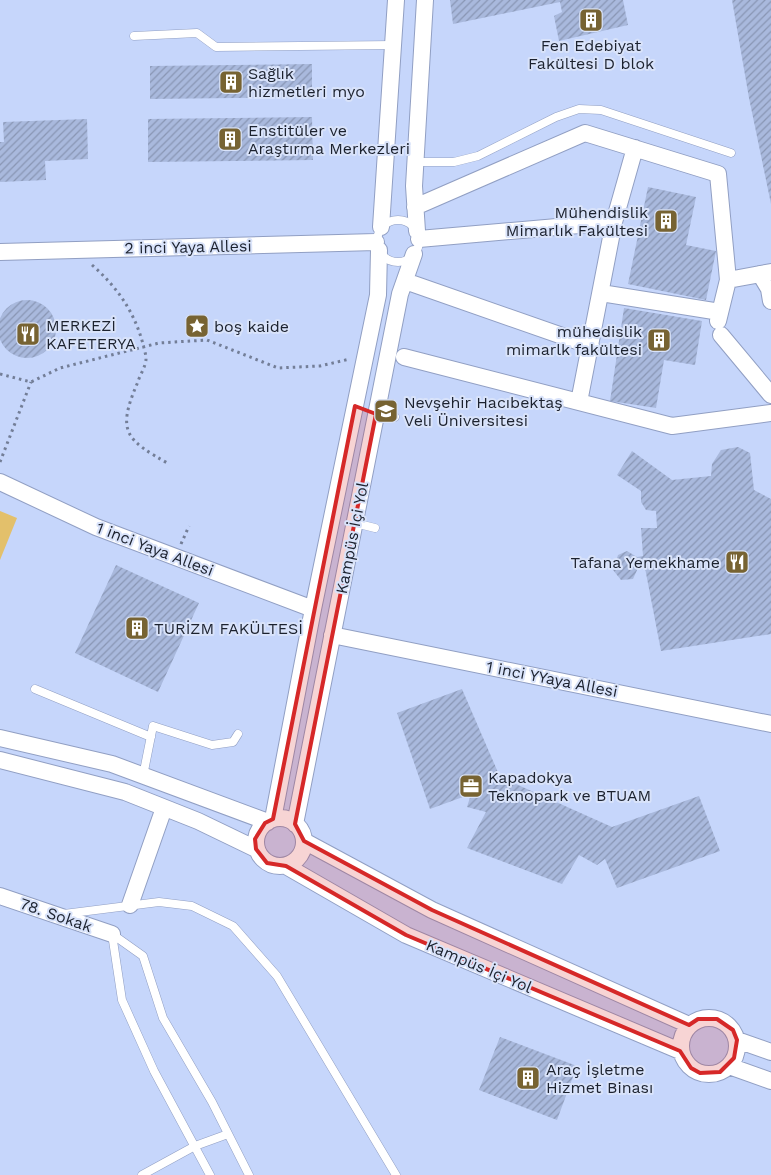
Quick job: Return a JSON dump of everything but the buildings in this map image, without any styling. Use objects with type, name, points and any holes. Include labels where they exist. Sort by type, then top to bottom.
[{"type":"street","name":"Kampüs İçi Yol","points":[[270,820],[378,295],[379,240],[396,0]]},
{"type":"street","name":"Kampüs İçi Yol","points":[[296,824],[400,294],[417,241],[416,162],[425,0]]},
{"type":"street","points":[[416,207],[585,133],[718,174],[728,280],[719,323]]},
{"type":"street","points":[[579,402],[614,222],[634,148]]},
{"type":"street","points":[[417,241],[614,222]]},
{"type":"street","name":"2 inci Yaya Allesi","points":[[0,252],[379,240]]},
{"type":"street","points":[[728,280],[765,273],[771,301]]},
{"type":"street","points":[[405,281],[591,346]]},
{"type":"street","points":[[601,293],[719,323],[771,395]]},
{"type":"street","points":[[404,357],[672,426],[771,414]]},
{"type":"street","points":[[355,406],[376,414]]},
{"type":"street","name":"1 inci Yaya Allesi","points":[[0,482],[96,527],[313,610]]},
{"type":"street","name":"1 inci YYaya Allesi","points":[[332,635],[771,724]]},
{"type":"street","points":[[0,738],[112,764],[270,820],[283,818],[296,824],[303,836],[304,841],[301,855],[295,862],[286,866],[276,867],[267,863],[256,849],[198,820],[124,792],[0,760]]},
{"type":"street","points":[[130,905],[164,808]]},
{"type":"street","points":[[256,849],[255,839],[258,830],[270,820]]},
{"type":"street","name":"Kampüs İçi Yol","points":[[304,841],[432,910],[689,1025]]},
{"type":"street","name":"Kampüs İçi Yol","points":[[286,866],[406,936],[680,1051]]},
{"type":"street","name":"78. Sokak","points":[[0,896],[112,934]]},
{"type":"street","points":[[707,1017],[726,1023],[737,1040],[737,1049],[729,1066],[720,1072],[700,1073],[684,1061],[680,1051],[680,1042],[689,1025],[707,1017]]},
{"type":"street","points":[[737,1040],[771,1052]]},
{"type":"street","points":[[729,1066],[771,1081]]},
{"type":"lane","points":[[134,36],[197,33],[216,46],[393,45]]},
{"type":"lane","points":[[416,162],[454,162],[478,156],[556,117],[579,109],[601,110],[731,153]]},
{"type":"lane","points":[[396,219],[412,224],[417,241],[399,262],[391,261],[379,240],[396,219]]},
{"type":"lane","points":[[376,414],[395,417]]},
{"type":"lane","points":[[355,523],[375,528]]},
{"type":"lane","points":[[35,689],[151,737]]},
{"type":"lane","points":[[143,776],[154,726],[195,741],[221,745],[233,742],[238,734]]},
{"type":"lane","points":[[55,915],[159,902],[192,906],[233,926],[277,976],[396,1175]]},
{"type":"lane","points":[[112,934],[143,956],[163,1018],[249,1175]]},
{"type":"lane","points":[[112,934],[122,1000],[154,1070],[210,1175]]},
{"type":"lane","points":[[142,1175],[195,1146],[228,1134]]},
{"type":"path","points":[[72,250],[106,278],[126,301],[147,360],[128,406],[126,431],[134,443],[169,464]]},
{"type":"path","points":[[0,374],[31,382],[60,368],[159,343],[207,340],[278,368],[320,366],[366,356]]},
{"type":"path","points":[[0,462],[31,382]]},
{"type":"highlighted area","points":[[355,406],[376,414],[295,824],[304,841],[432,910],[689,1025],[698,1019],[717,1019],[733,1030],[737,1040],[734,1058],[720,1072],[700,1073],[691,1068],[680,1051],[406,935],[286,866],[267,863],[256,849],[255,839],[265,823],[273,819]]},
{"type":"shaded area","points":[[0,511],[17,518],[0,560]]},
{"type":"place","name":"Fen Edebiyat Fakültesi D blok","points":[[591,20]]},
{"type":"place","name":"Sağlık hizmetleri myo","points":[[231,82]]},
{"type":"place","name":"Enstitüler ve Araştırma Merkezleri","points":[[230,139]]},
{"type":"place","name":"Mühendislik Mimarlık Fakültesi","points":[[666,221]]},
{"type":"place","name":"boş kaide","points":[[197,326]]},
{"type":"place","name":"MERKEZİ KAFETERYA","points":[[28,334]]},
{"type":"place","name":"mühedislik mimarlk fakültesi","points":[[659,340]]},
{"type":"place","name":"Nevşehir Hacıbektaş Veli Üniversitesi","points":[[386,411]]},
{"type":"place","name":"Tafana Yemekhame","points":[[737,562]]},
{"type":"place","name":"TURİZM FAKÜLTESİ","points":[[137,628]]},
{"type":"place","name":"Kapadokya Teknopark ve BTUAM","points":[[471,786]]},
{"type":"place","name":"Araç İşletme Hizmet Binası","points":[[528,1078]]}]
